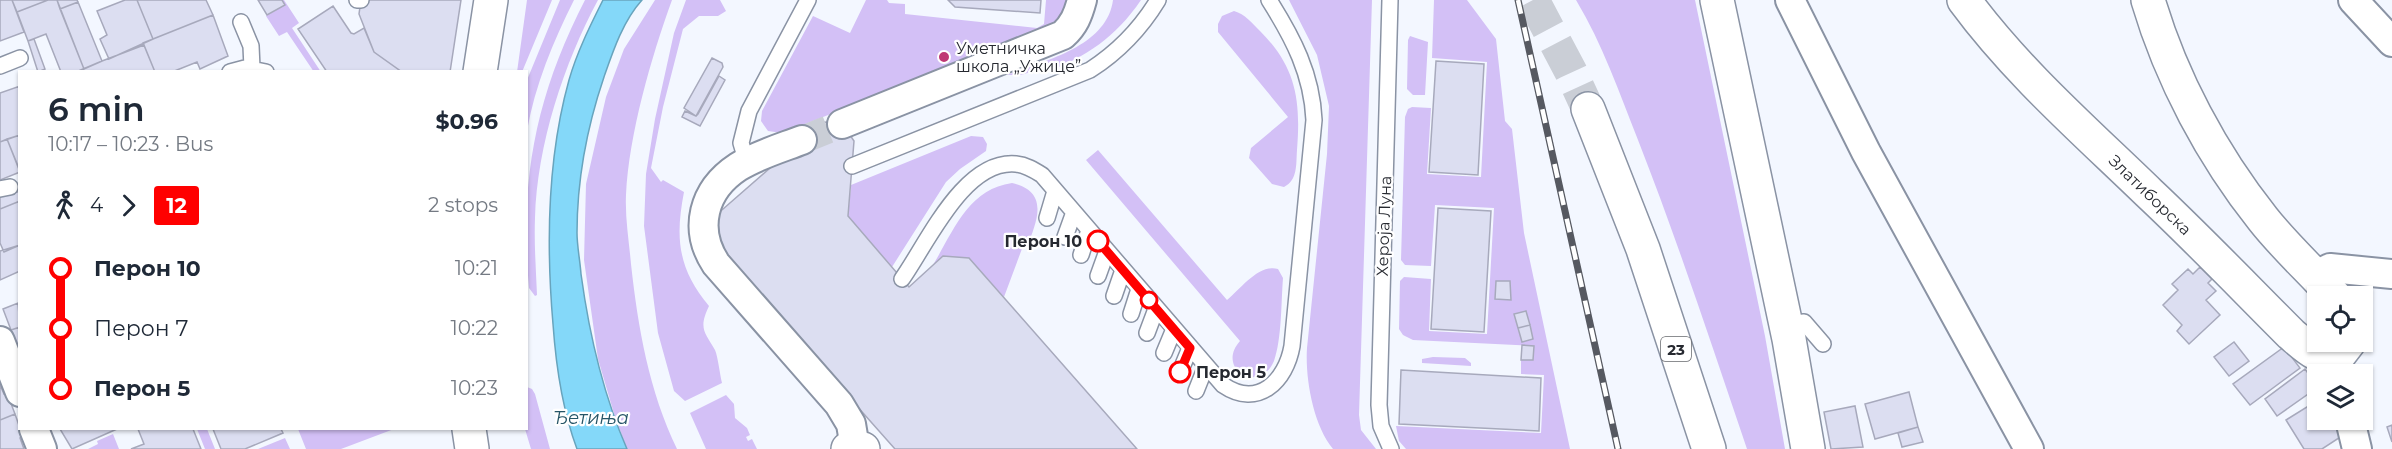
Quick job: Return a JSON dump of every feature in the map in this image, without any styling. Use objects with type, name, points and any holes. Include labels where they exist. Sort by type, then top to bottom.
[{"type":"street","points":[[480,70],[491,0]]},
{"type":"street","points":[[842,124],[1063,35],[1071,28],[1078,16],[1082,0]]},
{"type":"street","points":[[1717,0],[1786,324],[1808,449]]},
{"type":"street","points":[[1790,0],[1896,210],[2029,449]]},
{"type":"street","name":"Златиборска","points":[[1964,0],[1989,33],[2046,95],[2151,194],[2291,334],[2314,352],[2325,357],[2340,358]]},
{"type":"street","points":[[2148,0],[2169,60],[2223,160],[2263,219],[2325,286]]},
{"type":"street","points":[[2353,0],[2392,42]]},
{"type":"street","name":"23","points":[[1588,109],[1643,249],[1709,449]]},
{"type":"street","points":[[802,140],[747,163],[725,177],[707,204],[703,233],[707,250],[716,264],[838,404],[851,424],[855,448]]},
{"type":"street","points":[[2325,286],[2330,268],[2392,274]]},
{"type":"street","points":[[0,341],[16,375]]},
{"type":"street","points":[[34,430],[42,449]]},
{"type":"street","points":[[2352,430],[2357,449]]},
{"type":"street","points":[[848,449],[863,449]]},
{"type":"lane","points":[[747,163],[741,143],[749,111],[808,0]]},
{"type":"lane","points":[[852,166],[1090,70],[1116,51],[1134,33],[1158,0]]},
{"type":"lane","points":[[902,279],[952,201],[974,180],[1003,165],[1016,164],[1030,168],[1042,175],[1190,348],[1230,389],[1245,394],[1254,393],[1273,385],[1285,370],[1290,353],[1313,136],[1314,103],[1303,59],[1269,0]]},
{"type":"lane","name":"Хероја Луна","points":[[1390,0],[1379,405],[1381,426],[1391,449]]},
{"type":"lane","points":[[242,22],[259,70]]},
{"type":"lane","points":[[0,66],[20,58]]},
{"type":"lane","points":[[1047,218],[1056,191]]},
{"type":"lane","points":[[1065,237],[1074,212]]},
{"type":"lane","points":[[1080,255],[1089,230]]},
{"type":"lane","points":[[1098,276],[1107,251]]},
{"type":"lane","points":[[1114,296],[1123,270]]},
{"type":"lane","points":[[1131,314],[1139,289]]},
{"type":"lane","points":[[1147,333],[1156,309]]},
{"type":"lane","points":[[1786,324],[1804,322],[1823,344]]},
{"type":"lane","points":[[1164,353],[1174,329]]},
{"type":"lane","points":[[1180,372],[1190,348]]},
{"type":"lane","points":[[1196,391],[1206,366]]},
{"type":"shaded area","points":[[282,0],[299,23],[292,28],[320,70],[313,70],[287,32],[279,36],[266,16],[285,5]]},
{"type":"shaded area","points":[[527,0],[552,0],[523,70],[517,70]]},
{"type":"shaded area","points":[[560,0],[574,0],[546,64],[528,127],[528,78]]},
{"type":"shaded area","points":[[585,0],[598,0],[574,50],[554,105],[541,162],[535,218],[537,295],[535,296],[529,288],[528,268],[529,175],[543,105],[568,35]]},
{"type":"shaded area","points":[[655,0],[672,0],[656,46],[636,122],[628,171],[626,212],[634,288],[646,359],[659,405],[677,449],[627,449],[598,359],[584,260],[586,184],[606,97],[624,49]]},
{"type":"shaded area","points":[[686,0],[720,0],[726,11],[718,16],[699,16],[683,29],[663,107],[651,168],[661,182],[663,180],[684,192],[680,224],[682,252],[691,279],[709,306],[703,325],[716,353],[722,383],[685,401],[674,391],[658,333],[644,226],[646,174],[655,119],[674,33]]},
{"type":"shaded area","points":[[866,0],[887,0],[889,3],[905,4],[905,14],[1037,28],[1044,24],[1046,0],[1068,0],[1063,12],[1056,20],[1036,34],[782,133],[768,131],[761,121],[762,111],[813,16],[850,33]]},
{"type":"shaded area","points":[[1113,0],[1141,0],[1110,35],[1074,60],[1045,73],[1043,68],[1021,75],[1007,75],[1055,58],[1086,41],[1099,30],[1108,16]]},
{"type":"shaded area","points":[[1289,0],[1372,0],[1359,415],[1361,430],[1376,449],[1333,449],[1320,427],[1309,387],[1307,348],[1327,154],[1329,106],[1317,55]]},
{"type":"shaded area","points":[[1434,0],[1467,0],[1496,39],[1505,121],[1512,129],[1524,233],[1570,449],[1406,449],[1399,441],[1396,426],[1541,433],[1544,375],[1521,374],[1521,360],[1533,360],[1534,346],[1413,340],[1403,335],[1399,329],[1400,281],[1404,277],[1431,279],[1429,331],[1487,334],[1494,208],[1435,205],[1431,266],[1405,265],[1401,260],[1405,117],[1408,109],[1412,107],[1431,108],[1427,174],[1481,177],[1487,62],[1432,58]]},
{"type":"shaded area","points":[[1576,0],[1695,0],[1765,336],[1785,449],[1747,449],[1653,178],[1610,69]]},
{"type":"shaded area","points":[[1234,11],[1248,19],[1272,44],[1289,71],[1294,85],[1298,115],[1296,166],[1292,180],[1284,187],[1272,184],[1249,158],[1251,148],[1288,117],[1218,32],[1218,24],[1222,16]]},
{"type":"shaded area","points":[[1410,36],[1428,42],[1425,95],[1413,95],[1407,89]]},
{"type":"shaded area","points":[[971,136],[983,137],[987,144],[986,151],[946,182],[892,267],[848,216],[851,185]]},
{"type":"shaded area","points":[[1098,150],[1227,300],[1250,278],[1264,270],[1278,269],[1283,278],[1280,331],[1277,352],[1267,371],[1259,376],[1250,377],[1236,369],[1233,361],[1234,351],[1240,341],[1086,160]]},
{"type":"shaded area","points":[[1012,183],[1032,193],[1038,209],[1031,237],[1027,247],[1023,246],[1004,297],[969,258],[943,256],[933,265],[955,226],[973,203],[997,187]]},
{"type":"shaded area","points":[[1465,358],[1471,366],[1422,363],[1422,359]]},
{"type":"shaded area","points":[[528,387],[535,394],[550,449],[531,449],[525,430],[528,430]]},
{"type":"shaded area","points":[[726,395],[734,404],[735,418],[747,428],[750,435],[746,437],[748,441],[752,439],[757,449],[706,449],[690,413]]},
{"type":"shaded area","points":[[197,430],[207,430],[215,449],[205,449]]},
{"type":"shaded area","points":[[298,430],[391,430],[341,449],[306,449]]},
{"type":"shaded area","points":[[113,434],[119,449],[88,449],[98,444],[97,441]]},
{"type":"shaded area","points":[[285,438],[290,449],[258,449]]},
{"type":"water","name":"Ђетиња","points":[[603,0],[642,0],[629,17],[619,37],[598,96],[584,154],[577,213],[577,238],[588,318],[604,385],[627,449],[577,449],[560,388],[556,356],[549,263],[550,201],[556,140],[569,80],[580,49]]},
{"type":"building","points":[[0,0],[12,0],[24,32],[0,41]]},
{"type":"building","points":[[12,0],[48,0],[17,12]]},
{"type":"building","points":[[48,0],[57,0],[84,69],[60,70],[46,34],[28,41],[17,12]]},
{"type":"building","points":[[57,0],[77,0],[78,2],[60,9]]},
{"type":"building","points":[[125,0],[137,0],[153,39],[109,59],[100,39],[107,35],[97,11]]},
{"type":"building","points":[[137,0],[206,0],[213,15],[153,39]]},
{"type":"building","points":[[258,0],[282,0],[285,5],[267,15]]},
{"type":"building","points":[[361,0],[461,0],[450,70],[399,70],[374,52],[359,14]]},
{"type":"building","points":[[948,0],[1041,0],[1040,13],[955,7]]},
{"type":"building","points":[[78,2],[102,61],[84,69],[60,9]]},
{"type":"building","points":[[333,6],[351,33],[354,34],[364,28],[374,52],[399,70],[326,70],[298,29]]},
{"type":"building","points":[[213,15],[228,56],[200,69],[197,62],[177,70],[154,70],[143,43]]},
{"type":"building","points":[[34,39],[45,69],[37,70],[28,41]]},
{"type":"building","points":[[144,45],[154,70],[81,70]]},
{"type":"building","points":[[712,58],[722,63],[723,67],[696,116],[684,108]]},
{"type":"building","points":[[1436,61],[1484,64],[1478,175],[1429,172]]},
{"type":"building","points":[[719,76],[725,80],[700,126],[682,117],[685,111],[696,116],[698,114]]},
{"type":"building","points":[[18,87],[18,136],[0,142],[0,93]]},
{"type":"building","points":[[823,122],[842,123],[854,141],[848,216],[909,287],[943,256],[969,258],[1137,449],[895,449],[713,244],[715,216]]},
{"type":"building","points":[[18,136],[18,166],[7,139]]},
{"type":"building","points":[[7,139],[18,167],[18,173],[0,180],[0,142]]},
{"type":"building","points":[[18,192],[18,202],[0,209],[0,196]]},
{"type":"building","points":[[18,202],[18,246],[4,252],[0,243],[0,209]]},
{"type":"building","points":[[1438,208],[1491,211],[1484,332],[1431,329]]},
{"type":"building","points":[[18,246],[18,272],[0,280],[0,251]]},
{"type":"building","points":[[2200,267],[2212,279],[2208,283],[2216,291],[2206,300],[2220,315],[2189,344],[2177,331],[2182,325],[2163,305],[2178,290],[2172,284],[2188,269],[2193,274]]},
{"type":"building","points":[[1496,281],[1510,281],[1511,300],[1495,299]]},
{"type":"building","points":[[18,303],[18,328],[11,330],[3,309]]},
{"type":"building","points":[[1526,311],[1530,325],[1518,328],[1514,314]]},
{"type":"building","points":[[1530,325],[1533,339],[1522,342],[1518,328]]},
{"type":"building","points":[[18,328],[18,347],[11,330]]},
{"type":"building","points":[[2234,342],[2249,361],[2229,376],[2214,357]]},
{"type":"building","points":[[1522,345],[1534,346],[1533,360],[1521,360]]},
{"type":"building","points":[[2284,347],[2300,368],[2250,405],[2233,384]]},
{"type":"building","points":[[2305,369],[2307,372],[2307,395],[2277,416],[2265,399]]},
{"type":"building","points":[[1401,370],[1541,378],[1539,431],[1399,424]]},
{"type":"building","points":[[0,385],[4,394],[7,393],[15,414],[0,420]]},
{"type":"building","points":[[1909,392],[1918,427],[1875,439],[1865,404]]},
{"type":"building","points":[[1855,406],[1863,447],[1831,449],[1824,412]]},
{"type":"building","points":[[2307,407],[2307,430],[2342,430],[2345,434],[2322,449],[2304,449],[2286,420]]},
{"type":"building","points":[[15,414],[18,430],[21,430],[23,437],[20,438],[24,449],[0,449],[0,420]]},
{"type":"building","points":[[2392,425],[2392,442],[2387,427]]},
{"type":"building","points":[[1918,427],[1923,442],[1902,447],[1898,433]]},
{"type":"building","points":[[61,430],[115,430],[72,449]]},
{"type":"building","points":[[138,430],[193,430],[201,449],[131,449],[144,444]]},
{"type":"building","points":[[213,430],[282,430],[283,433],[245,449],[221,449]]},
{"type":"tunnel","points":[[1533,0],[1588,109]]},
{"type":"tunnel","points":[[802,140],[842,124]]},
{"type":"railway","points":[[1518,0],[1618,449]]},
{"type":"bus line","name":"12","points":[[1098,241],[1190,348],[1180,372]]},
{"type":"place","name":"Уметничка школа „Ужице”","points":[[944,57]]},
{"type":"place","name":"Перон 10","points":[[1098,241]]},
{"type":"place","name":"Перон 5","points":[[1180,372]]}]
